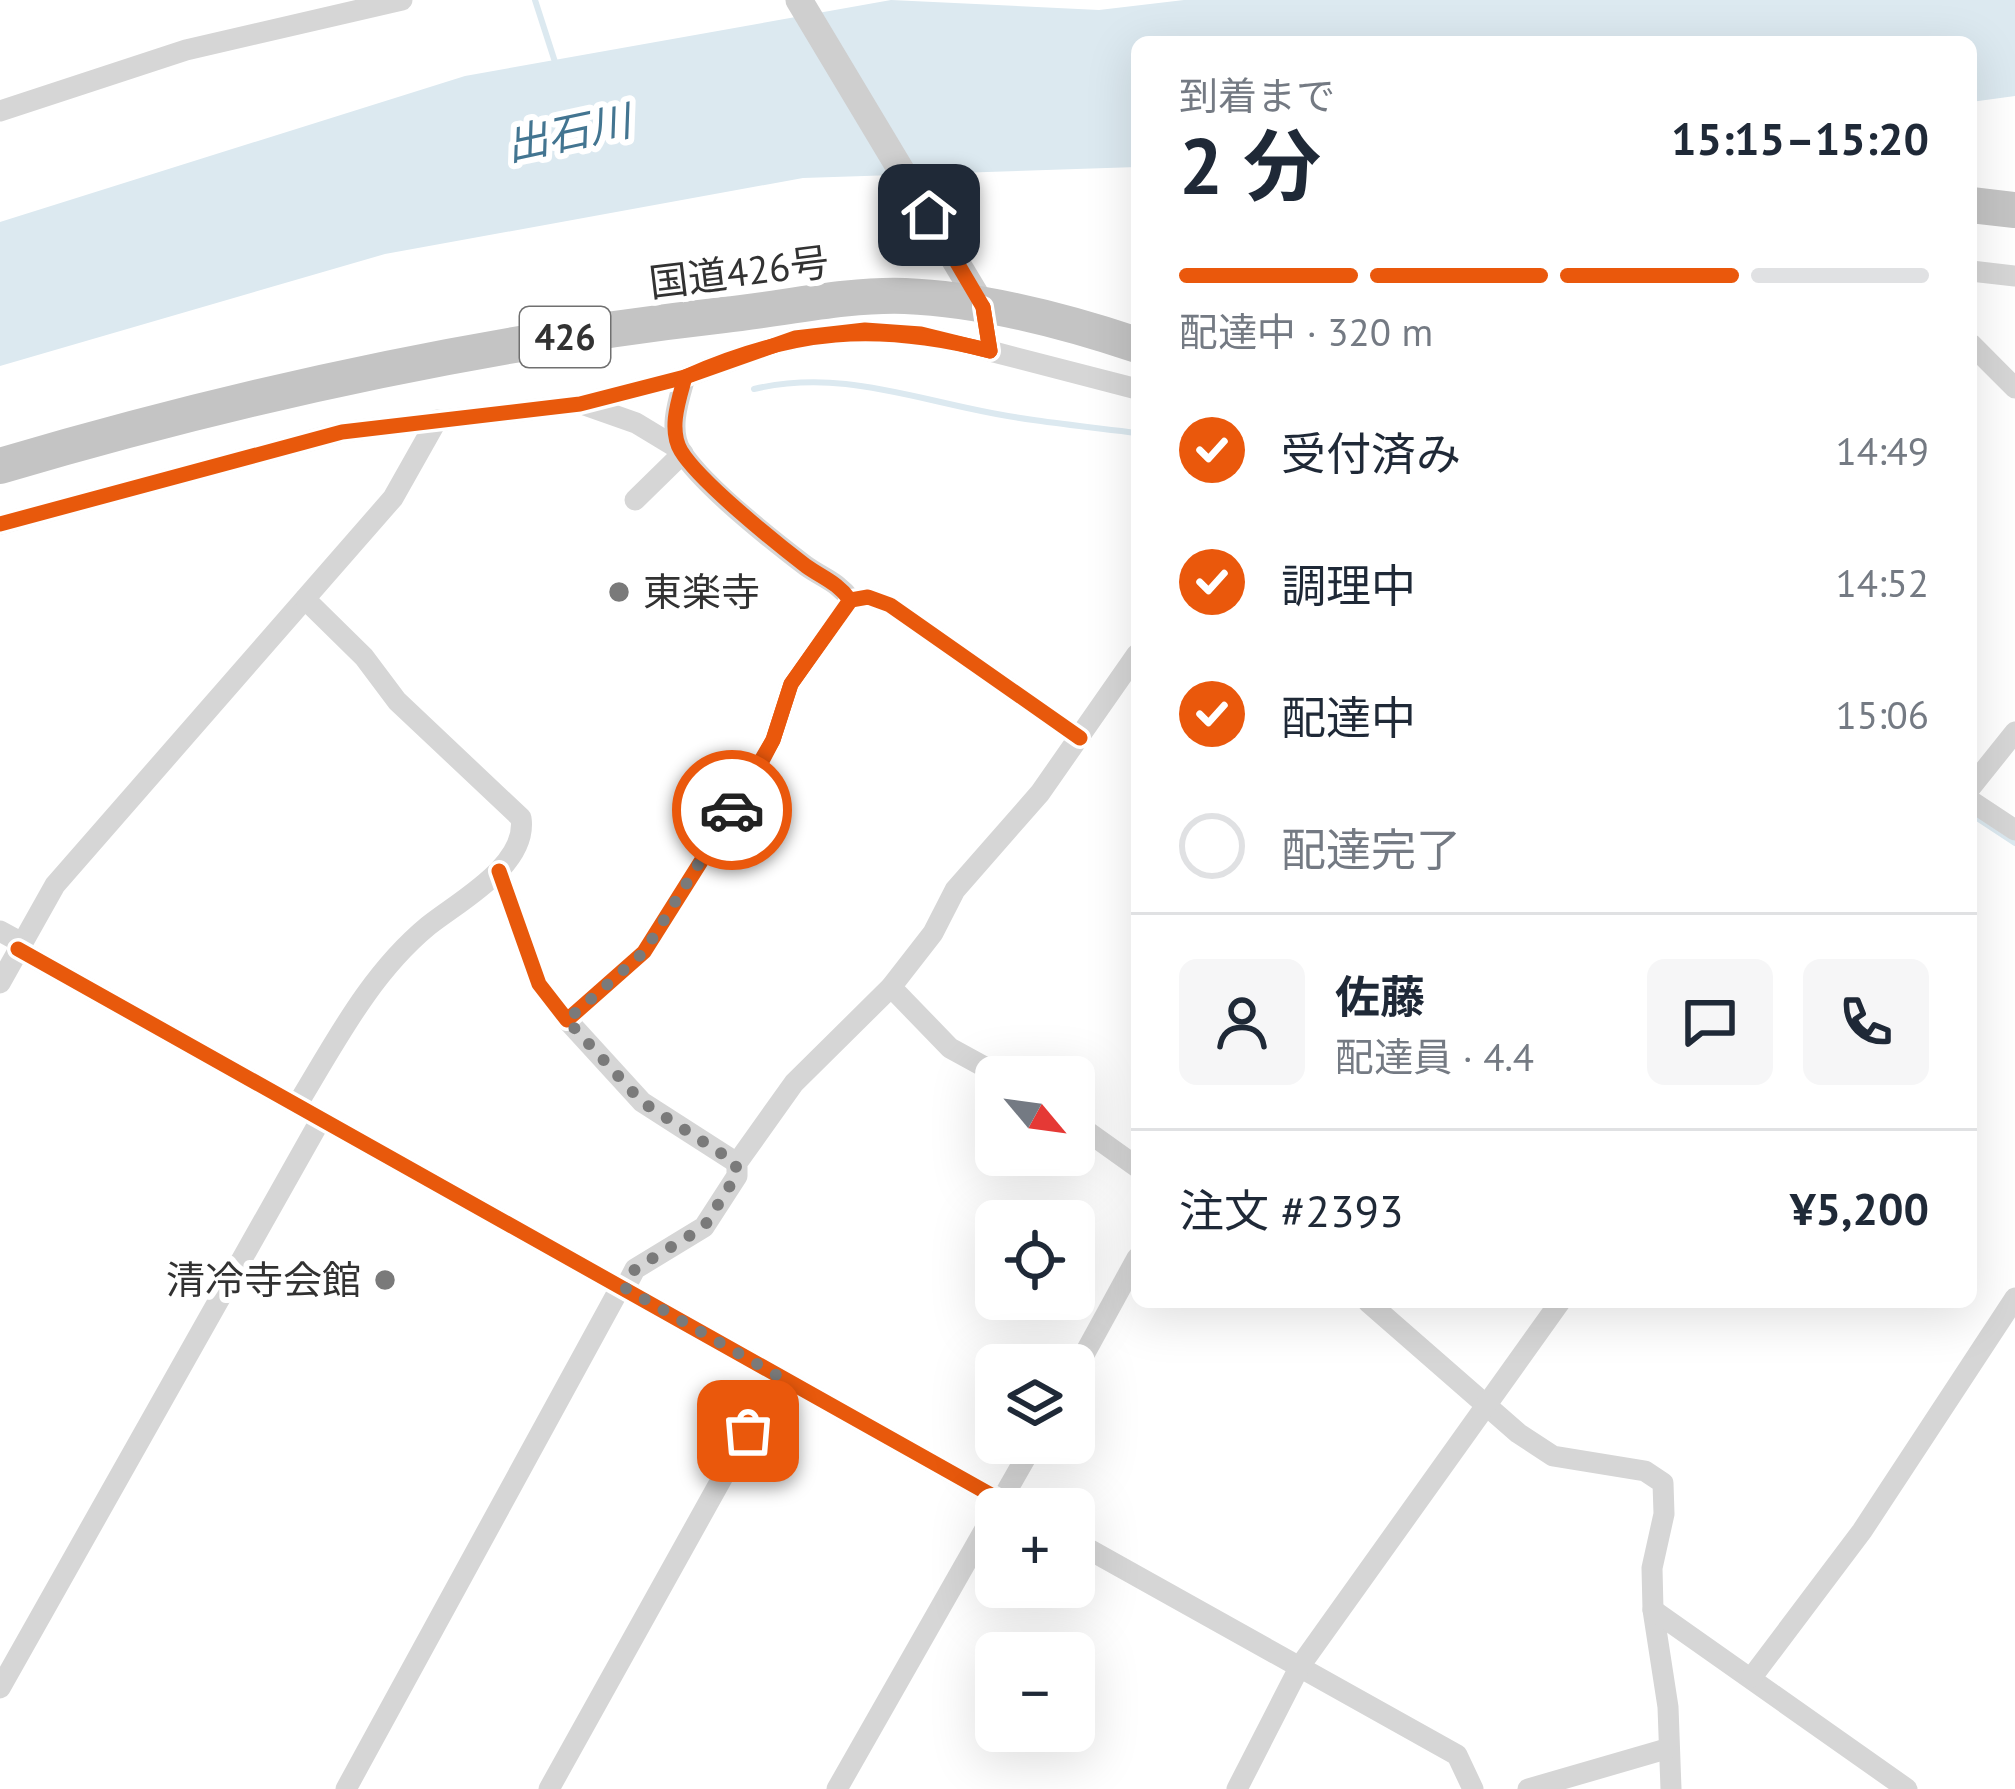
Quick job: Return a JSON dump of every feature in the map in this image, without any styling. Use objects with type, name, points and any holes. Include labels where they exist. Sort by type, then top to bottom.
[{"type":"highway","points":[[1977,207],[2015,210]]},
{"type":"highway","name":"国道426号","points":[[0,466],[262,392],[576,335],[901,296],[983,307],[1131,344]]},
{"type":"main road","points":[[799,0],[983,307]]},
{"type":"street","points":[[0,111],[186,50],[402,0]]},
{"type":"street","points":[[1980,271],[2015,277]]},
{"type":"street","points":[[983,307],[990,351]]},
{"type":"street","points":[[0,524],[298,441],[580,404],[685,377],[795,338],[866,331],[921,334],[1131,387]]},
{"type":"street","points":[[1977,350],[2015,388]]},
{"type":"street","points":[[681,451],[675,416],[685,377]]},
{"type":"street","points":[[580,404],[616,414],[681,451],[850,600]]},
{"type":"street","points":[[0,983],[56,885],[393,498],[437,420]]},
{"type":"street","points":[[635,500],[681,451]]},
{"type":"street","points":[[567,1020],[644,952],[751,782],[773,740],[791,684],[850,600],[868,597],[890,605],[1080,738]]},
{"type":"street","points":[[297,1106],[376,976],[424,929],[499,871],[523,829],[521,818],[397,701],[364,657],[305,598]]},
{"type":"street","points":[[346,1789],[635,1269],[704,1227],[736,1176],[736,1163],[794,1082],[891,987],[934,933],[955,890],[1040,793],[1131,664]]},
{"type":"street","points":[[1977,780],[2015,732]]},
{"type":"street","points":[[1977,805],[2015,830]]},
{"type":"street","points":[[499,871],[539,984],[567,1020],[642,1102],[736,1163]]},
{"type":"street","points":[[0,931],[297,1106],[979,1488]]},
{"type":"street","points":[[891,987],[950,1048],[975,1062]]},
{"type":"street","points":[[0,1688],[321,1118]]},
{"type":"street","points":[[1095,1136],[1131,1163]]},
{"type":"street","points":[[1090,1344],[1131,1269]]},
{"type":"street","points":[[1752,1677],[1862,1531],[2015,1298]]},
{"type":"street","points":[[1375,1308],[1518,1433],[1552,1456],[1645,1471],[1663,1483],[1664,1514],[1652,1568],[1667,1707],[1670,1789]]},
{"type":"street","points":[[1237,1789],[1300,1666],[1556,1308]]},
{"type":"street","points":[[549,1789],[778,1376]]},
{"type":"street","points":[[1095,1553],[1457,1755],[1473,1789]]},
{"type":"street","points":[[837,1789],[975,1559]]},
{"type":"street","points":[[1653,1610],[1906,1789]]},
{"type":"street","points":[[1528,1789],[1666,1749]]},
{"type":"water","name":"出石川","points":[[891,0],[1099,10],[1184,0],[2015,0],[2015,96],[1977,101],[1977,36],[1131,36],[1131,167],[803,178],[385,254],[0,366],[0,222],[465,76]]},
{"type":"waterway","points":[[535,0],[556,65]]},
{"type":"waterway","points":[[754,389],[837,383],[1013,417],[1131,432]]},
{"type":"waterway","points":[[1977,818],[2015,843]]},
{"type":"cycle path","points":[[0,524],[342,432],[580,404],[685,377],[795,338],[865,330],[921,334],[990,351],[983,307]]},
{"type":"cycle path","points":[[499,871],[539,984],[567,1020],[644,952],[751,782],[773,740],[791,684],[851,600],[868,597],[890,605],[1080,738]]},
{"type":"cycle path","points":[[18,949],[979,1488]]},
{"type":"way so far","points":[[732,810],[644,952],[567,1020],[642,1102],[736,1163],[736,1176],[704,1227],[635,1269],[625,1288],[778,1376],[748,1431]]},
{"type":"place","name":"東楽寺","points":[[619,592]]},
{"type":"place","name":"清冷寺会館","points":[[385,1280]]},
{"type":"route","points":[[732,810],[773,740],[791,684],[850,600],[841,586],[807,566],[719,490],[679,448],[675,416],[685,377],[795,338],[866,331],[921,334],[990,351],[983,307],[929,215]]}]
